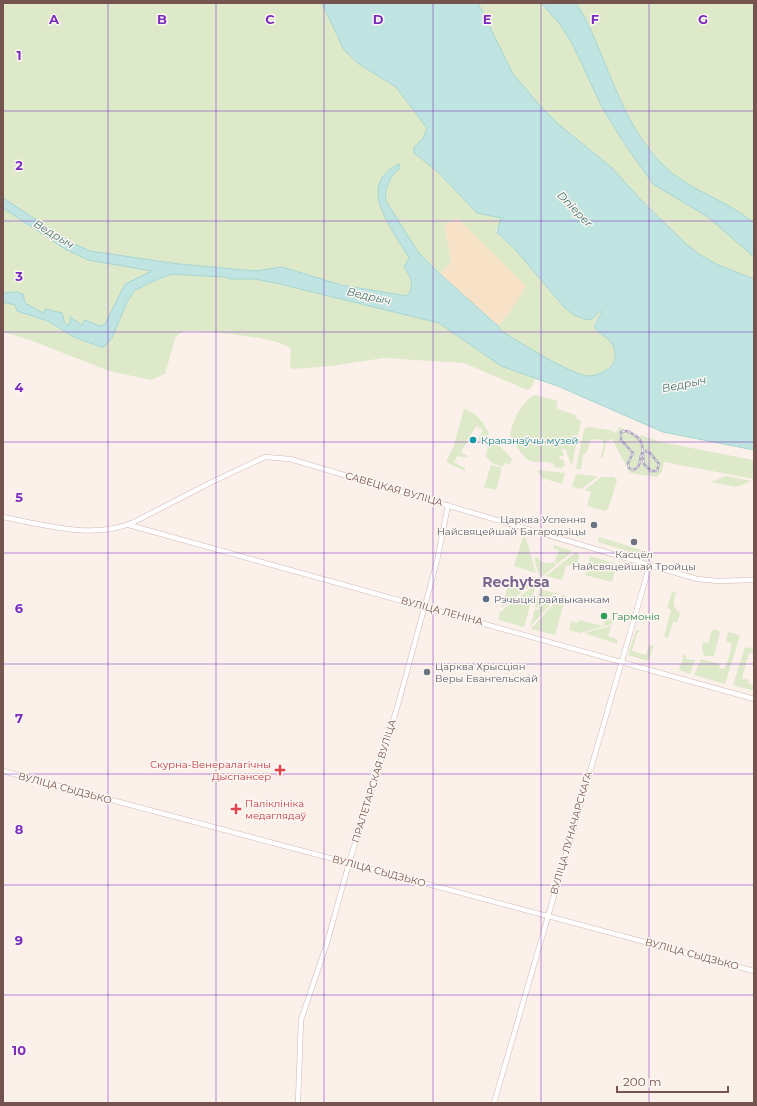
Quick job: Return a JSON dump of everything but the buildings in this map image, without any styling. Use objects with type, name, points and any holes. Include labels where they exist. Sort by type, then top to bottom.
[{"type":"street","name":"САВЕЦКАЯ ВУЛІЦА","points":[[129,525],[265,457],[290,458],[706,580],[754,580]]},
{"type":"street","name":"ПРАЛЕТАРСКАЯ ВУЛІЦА","points":[[298,1102],[301,1020],[327,943],[349,863],[397,708],[437,561],[448,505]]},
{"type":"street","points":[[3,517],[95,532],[118,529],[129,525]]},
{"type":"street","name":"ВУЛІЦА ЛЕНІНА","points":[[129,525],[754,699]]},
{"type":"street","name":"ВУЛІЦА ЛУНАЧАРСКАГА","points":[[494,1103],[650,564]]},
{"type":"street","name":"ВУЛІЦА СЫДЗЬКО","points":[[3,771],[754,971]]},
{"type":"green space","points":[[3,3],[322,3],[344,50],[359,64],[396,87],[427,128],[426,135],[414,153],[437,171],[477,213],[501,218],[501,223],[496,231],[499,236],[515,249],[569,311],[582,319],[592,319],[598,312],[602,312],[594,323],[596,328],[612,343],[615,349],[616,355],[614,364],[596,375],[589,376],[581,374],[558,364],[501,331],[498,326],[510,312],[445,225],[451,262],[440,274],[418,252],[386,201],[388,183],[400,168],[399,164],[383,175],[379,204],[409,258],[404,267],[411,282],[411,288],[407,296],[341,285],[282,267],[256,271],[179,264],[90,251],[72,243],[3,198]]},
{"type":"green space","points":[[478,3],[541,3],[559,23],[572,43],[602,107],[622,140],[653,184],[708,217],[748,250],[754,257],[754,279],[718,265],[699,254],[686,244],[641,200],[612,168],[557,123],[543,109],[513,74]]},
{"type":"green space","points":[[575,3],[754,3],[754,223],[731,207],[683,181],[662,164],[647,146],[634,127],[614,86],[596,43]]},
{"type":"green space","points":[[3,208],[65,249],[88,260],[153,271],[125,284],[105,324],[91,326],[82,324],[70,318],[70,324],[67,325],[64,321],[43,313],[25,303],[25,299],[8,292],[3,293]]},
{"type":"green space","points":[[172,274],[225,277],[230,279],[255,279],[439,323],[501,366],[536,378],[531,388],[527,390],[464,363],[384,358],[331,366],[292,369],[290,367],[291,349],[274,341],[209,332],[187,331],[177,336],[175,339],[165,374],[151,380],[109,371],[30,340],[3,332],[3,302],[16,305],[17,311],[48,321],[74,337],[101,347],[135,290]]},
{"type":"green space","points":[[535,395],[558,401],[556,408],[575,415],[577,419],[581,421],[572,466],[565,449],[562,449],[564,456],[559,456],[560,459],[564,460],[565,466],[561,468],[554,467],[553,464],[548,462],[530,461],[519,451],[514,442],[510,434],[513,423],[522,406],[526,401]]},
{"type":"green space","points":[[464,409],[479,418],[489,433],[483,443],[479,441],[479,437],[483,430],[476,426],[461,452],[468,456],[466,458],[457,456],[454,462],[465,468],[465,471],[446,462],[454,445]]},
{"type":"green space","points":[[589,427],[610,430],[615,433],[620,427],[639,438],[641,435],[661,442],[753,460],[754,479],[664,462],[662,472],[657,477],[630,473],[612,439],[606,442],[603,458],[601,457],[604,444],[602,440],[595,439],[590,441],[587,452],[583,454],[581,469],[576,469],[584,429]]},
{"type":"green space","points":[[494,442],[512,459],[510,464],[504,463],[503,467],[492,463],[485,456],[489,445]]},
{"type":"green space","points":[[491,465],[502,468],[496,490],[484,487]]},
{"type":"green space","points":[[537,470],[565,473],[562,484],[542,478]]},
{"type":"green space","points":[[576,474],[598,476],[582,489],[572,487]]},
{"type":"green space","points":[[726,476],[752,481],[736,487],[711,482]]},
{"type":"green space","points":[[601,477],[614,477],[617,480],[609,507],[605,511],[587,506],[591,492],[585,490]]},
{"type":"green space","points":[[523,537],[526,538],[536,573],[514,566]]},
{"type":"green space","points":[[599,537],[642,550],[640,555],[598,542]]},
{"type":"green space","points":[[554,545],[572,551],[557,564],[555,561],[559,550],[553,548]]},
{"type":"green space","points":[[576,552],[579,554],[578,563],[566,566],[562,580],[546,576]]},
{"type":"green space","points":[[590,556],[617,564],[612,582],[585,575]]},
{"type":"green space","points":[[537,557],[542,562],[554,562],[556,565],[543,576],[539,575],[534,559]]},
{"type":"green space","points":[[510,580],[530,586],[501,608]]},
{"type":"green space","points":[[532,587],[535,588],[524,627],[498,620],[500,612]]},
{"type":"green space","points":[[540,589],[558,594],[530,627],[535,609],[539,610],[540,608],[535,607]]},
{"type":"green space","points":[[672,592],[676,593],[674,604],[680,613],[677,623],[673,622],[668,638],[664,637],[671,610],[667,608]]},
{"type":"green space","points":[[562,595],[566,596],[555,635],[531,629],[558,599],[561,599]]},
{"type":"green space","points":[[606,618],[613,620],[612,624],[580,633],[569,630],[571,621],[578,623],[579,620],[603,626]]},
{"type":"green space","points":[[611,626],[608,636],[618,640],[617,644],[584,633]]},
{"type":"green space","points":[[715,629],[720,632],[714,656],[704,656],[702,647],[703,642],[709,643],[711,631]]},
{"type":"green space","points":[[636,630],[640,631],[637,634],[632,651],[646,655],[649,645],[654,646],[648,661],[628,655]]},
{"type":"green space","points":[[728,632],[740,635],[725,684],[694,675],[701,659],[720,664],[719,668],[724,669],[728,661],[731,645],[731,643],[726,642]]},
{"type":"green space","points":[[745,647],[754,649],[754,654],[749,653],[742,678],[749,680],[748,684],[754,685],[754,691],[733,685]]},
{"type":"green space","points":[[684,654],[686,655],[686,659],[695,660],[690,674],[679,670]]},
{"type":"sand","points":[[457,218],[526,286],[510,312],[498,326],[440,274],[451,262],[445,225]]},
{"type":"water","points":[[322,3],[478,3],[513,74],[557,123],[612,168],[641,200],[686,244],[699,254],[718,265],[754,279],[754,450],[663,432],[560,387],[501,366],[439,323],[255,279],[230,279],[225,277],[172,274],[161,278],[135,290],[127,302],[112,338],[104,347],[74,337],[48,321],[17,311],[15,305],[3,302],[3,293],[16,292],[23,294],[25,303],[43,313],[45,309],[62,313],[64,321],[67,325],[70,324],[70,317],[82,325],[85,320],[99,326],[105,324],[125,284],[152,271],[88,260],[65,249],[3,208],[3,198],[72,243],[90,251],[179,264],[256,271],[282,267],[341,285],[407,296],[411,288],[411,282],[404,267],[409,258],[387,221],[381,208],[378,195],[379,183],[386,173],[399,164],[400,168],[388,183],[386,201],[418,252],[440,274],[498,326],[501,331],[557,364],[569,370],[588,376],[601,373],[611,367],[615,360],[614,348],[610,341],[594,326],[602,312],[600,311],[592,319],[587,320],[574,315],[563,306],[515,249],[497,233],[501,218],[477,213],[437,171],[414,153],[414,147],[423,139],[427,128],[396,87],[359,64],[344,50]]},
{"type":"water","points":[[541,3],[575,3],[580,9],[590,28],[616,90],[635,129],[662,164],[672,173],[695,188],[731,207],[754,223],[754,257],[708,217],[653,184],[622,140],[602,107],[572,43],[559,23]]},
{"type":"railway","points":[[645,451],[643,451],[642,454],[639,465],[638,467],[633,470],[629,468],[628,463],[633,453],[621,440],[621,432],[627,431],[638,437],[643,448],[643,453],[643,458],[644,464],[651,471],[657,471],[659,464],[650,453],[645,451]]},
{"type":"place","name":"Краязнаўчы музей","points":[[473,440]]},
{"type":"place","name":"Царква Успення Найсвяцейшай Багародзіцы","points":[[594,525]]},
{"type":"place","name":"Касцёл Найсвяцейшай Тройцы","points":[[634,542]]},
{"type":"place","name":"Рэчыцкі райвыканкам","points":[[486,599]]},
{"type":"place","name":"Гармонія","points":[[604,616]]},
{"type":"place","name":"Царква Хрысціян Веры Евангельскай","points":[[427,672]]},
{"type":"place","name":"Скурна-Венералагічны Дыспансер","points":[[280,770]]},
{"type":"place","name":"Паліклініка медаглядаў","points":[[236,809]]},
{"type":"district","name":"Rechytsa","points":[[516,582]]},
{"type":"water label","name":"Dnieper","points":[[575,209]]},
{"type":"water label","name":"Ведрыч","points":[[54,234]]},
{"type":"water label","name":"Ведрыч","points":[[369,296]]},
{"type":"water label","name":"Ведрыч","points":[[684,384]]}]
